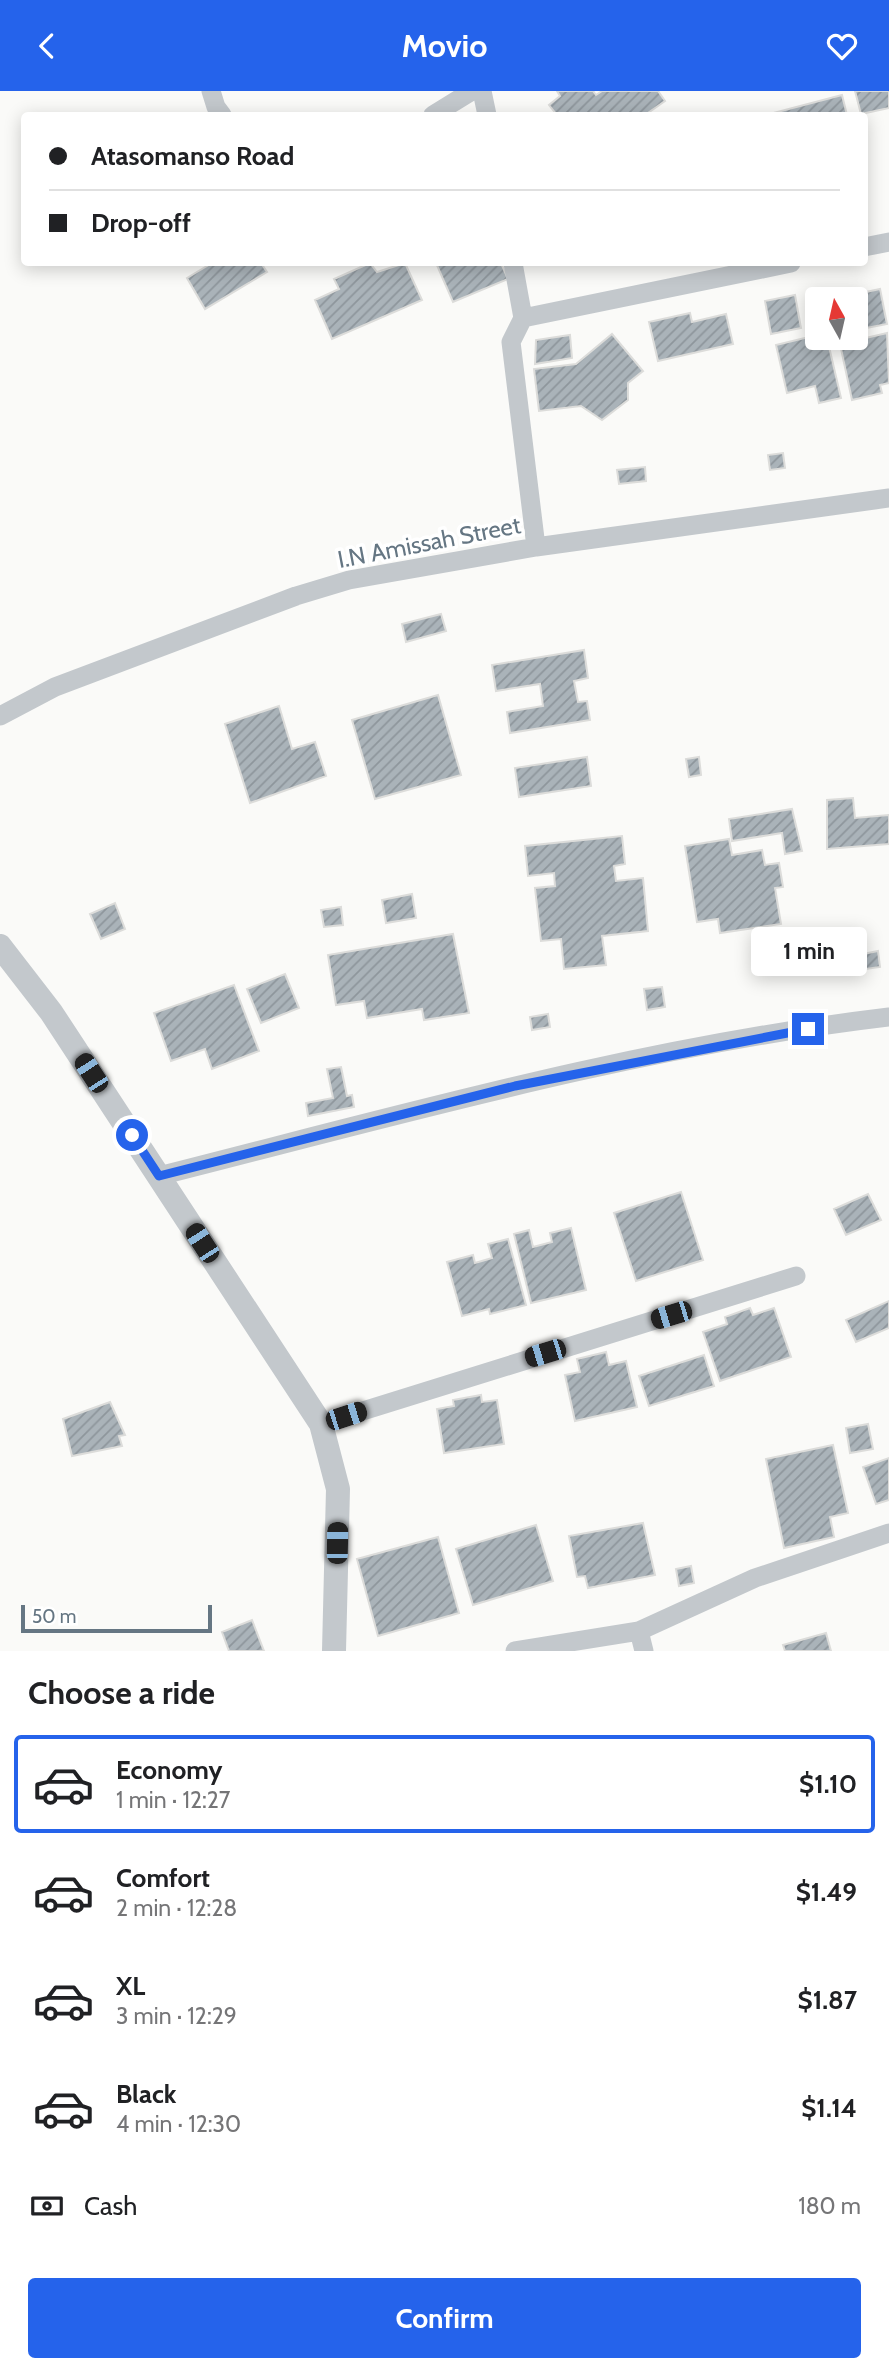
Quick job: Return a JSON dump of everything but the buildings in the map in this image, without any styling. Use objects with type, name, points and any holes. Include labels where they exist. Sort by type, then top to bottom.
[{"type":"street","points":[[211,91],[220,112]]},
{"type":"street","points":[[438,112],[472,91]]},
{"type":"street","points":[[482,91],[486,112]]},
{"type":"street","points":[[868,246],[889,242]]},
{"type":"street","points":[[514,266],[523,318],[511,342],[536,547]]},
{"type":"street","points":[[523,318],[776,266]]},
{"type":"street","name":"I.N Amissah Street","points":[[0,716],[55,687],[349,580],[536,547],[889,498]]},
{"type":"street","points":[[0,946],[51,1012],[321,1424],[338,1489],[334,1651]]},
{"type":"street","points":[[159,1176],[515,1086],[835,1024],[889,1017]]},
{"type":"street","points":[[321,1424],[796,1276]]},
{"type":"street","points":[[515,1651],[639,1630],[755,1578],[889,1533]]},
{"type":"street","points":[[639,1630],[644,1651]]},
{"type":"route","points":[[132,1135],[159,1176],[515,1086],[808,1029]]}]
